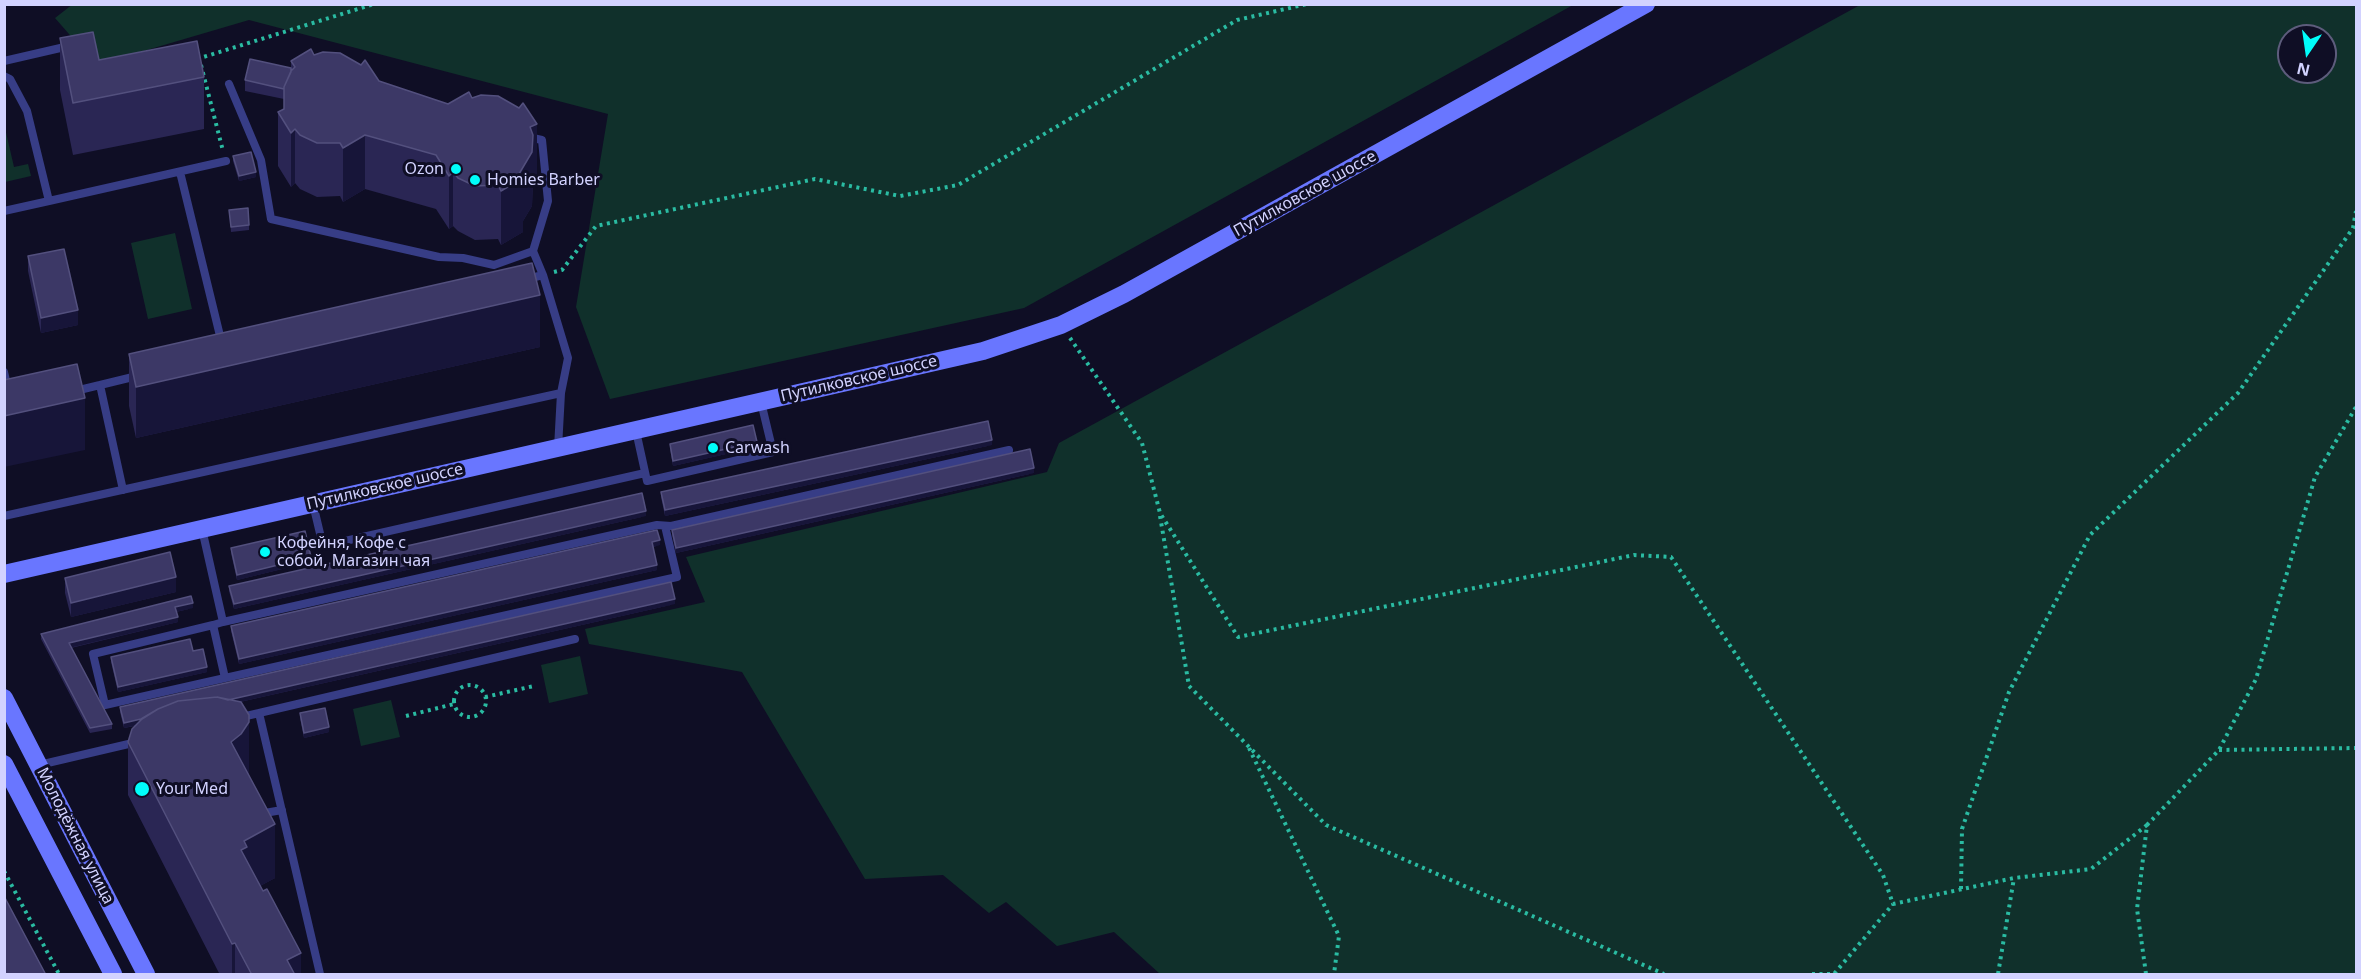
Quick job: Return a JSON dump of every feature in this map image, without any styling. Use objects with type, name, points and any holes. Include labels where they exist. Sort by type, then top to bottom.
[{"type":"main road","name":"Путилковское шоссе","points":[[4,574],[983,351],[1061,325],[1134,288],[1646,4]]},
{"type":"main road","name":"Молодёжная улица","points":[[4,698],[146,975]]},
{"type":"main road","name":"Молодёжная улица","points":[[4,764],[113,975]]},
{"type":"lane","points":[[4,61],[69,45],[78,52]]},
{"type":"lane","points":[[4,75],[10,80],[27,111],[49,201]]},
{"type":"lane","points":[[229,84],[261,160],[271,219],[440,257],[463,258],[494,265],[533,251]]},
{"type":"lane","points":[[519,134],[542,140],[548,201],[533,251],[543,275],[568,358],[561,393],[558,448]]},
{"type":"lane","points":[[4,211],[226,161]]},
{"type":"lane","points":[[180,172],[224,354]]},
{"type":"lane","points":[[521,280],[543,275]]},
{"type":"lane","points":[[4,372],[9,395]]},
{"type":"lane","points":[[67,393],[145,374]]},
{"type":"lane","points":[[100,385],[123,490]]},
{"type":"lane","points":[[4,516],[561,393]]},
{"type":"lane","points":[[636,430],[647,481],[773,452],[761,402]]},
{"type":"lane","points":[[665,526],[677,577],[105,705],[93,654],[223,622],[657,525],[665,526],[1009,450]]},
{"type":"lane","points":[[313,504],[323,546],[645,473]]},
{"type":"lane","points":[[202,529],[223,622]]},
{"type":"lane","points":[[213,625],[225,678]]},
{"type":"lane","points":[[237,719],[576,639]]},
{"type":"lane","points":[[259,713],[320,975]]},
{"type":"lane","points":[[39,765],[147,740]]},
{"type":"lane","points":[[252,816],[282,810]]},
{"type":"path","points":[[194,60],[374,4]]},
{"type":"path","points":[[543,275],[562,270],[596,226],[815,179],[900,196],[958,185],[1237,20],[1307,4]]},
{"type":"path","points":[[200,58],[226,161]]},
{"type":"path","points":[[1961,890],[1962,828],[2009,692],[2090,535],[2238,393],[2353,228],[2356,211]]},
{"type":"path","points":[[1061,325],[1142,443],[1160,513],[1189,686],[1326,825],[1664,975]]},
{"type":"path","points":[[1812,975],[1834,974],[1893,904],[2014,878],[2091,869],[2146,825],[2219,750],[2256,679],[2315,477],[2356,407]]},
{"type":"path","points":[[1160,513],[1238,637],[1634,555],[1671,557],[1883,876],[1893,904]]},
{"type":"path","points":[[466,678],[467,685]]},
{"type":"path","points":[[467,685],[479,688],[485,697],[483,710],[473,717],[460,714],[454,704],[457,692],[467,685]]},
{"type":"path","points":[[485,697],[534,686]]},
{"type":"path","points":[[406,716],[454,704]]},
{"type":"path","points":[[1247,745],[1339,936],[1334,975]]},
{"type":"path","points":[[2219,750],[2356,748]]},
{"type":"path","points":[[2146,825],[2137,909],[2146,975]]},
{"type":"path","points":[[4,871],[59,975]]},
{"type":"path","points":[[1998,975],[2014,878]]},
{"type":"green space","points":[[73,4],[1573,5],[1024,308],[610,399],[576,307],[608,114],[249,20],[96,65],[55,18]]},
{"type":"green space","points":[[1860,5],[2356,5],[2356,974],[1160,974],[1114,932],[1057,946],[1006,902],[989,913],[943,875],[865,879],[742,672],[589,644],[585,629],[705,602],[686,557],[1047,472],[1059,443]]},
{"type":"green space","points":[[5,128],[14,167],[28,164],[31,176],[5,182]]},
{"type":"green space","points":[[175,233],[192,309],[148,319],[131,243]]},
{"type":"green space","points":[[580,656],[588,694],[549,703],[541,665]]},
{"type":"green space","points":[[391,700],[400,737],[361,746],[353,709]]},
{"type":"building","points":[[93,32],[99,60],[197,41],[204,77],[73,103],[60,38]]},
{"type":"building","points":[[311,49],[314,55],[323,52],[340,53],[361,65],[365,60],[379,81],[448,104],[469,92],[472,98],[481,95],[498,96],[519,108],[523,103],[537,124],[530,127],[533,135],[532,152],[519,174],[523,178],[501,191],[498,185],[475,186],[458,178],[453,172],[449,176],[436,155],[365,135],[343,148],[340,143],[317,143],[300,135],[295,129],[291,133],[278,112],[284,109],[284,87],[295,67],[291,61]]},
{"type":"building","points":[[250,59],[291,68],[284,89],[245,80]]},
{"type":"building","points":[[251,152],[256,172],[239,176],[233,156]]},
{"type":"building","points":[[248,208],[249,225],[231,227],[229,210]]},
{"type":"building","points":[[64,249],[78,310],[41,318],[28,256]]},
{"type":"building","points":[[532,263],[540,295],[136,387],[129,354]]},
{"type":"building","points":[[77,364],[85,398],[4,416],[4,380]]},
{"type":"building","points":[[988,421],[992,440],[665,510],[661,492]]},
{"type":"building","name":"Carwash","points":[[753,425],[757,442],[673,461],[670,444]]},
{"type":"building","points":[[1030,449],[1034,468],[676,548],[672,530]]},
{"type":"building","points":[[642,493],[646,511],[234,604],[229,586]]},
{"type":"building","points":[[657,530],[660,540],[652,542],[657,565],[239,659],[231,626]]},
{"type":"building","points":[[305,531],[311,557],[237,575],[231,548]]},
{"type":"building","points":[[170,552],[176,577],[71,603],[65,578]]},
{"type":"building","points":[[671,582],[675,599],[228,700],[217,697],[178,701],[141,719],[124,723],[120,707]]},
{"type":"building","points":[[191,596],[193,603],[175,607],[178,617],[69,643],[112,724],[90,728],[41,634]]},
{"type":"building","points":[[190,639],[193,651],[203,649],[207,667],[118,687],[111,657]]},
{"type":"building","points":[[217,697],[241,702],[249,715],[249,722],[241,734],[231,742],[275,824],[244,841],[247,847],[241,850],[263,891],[267,889],[301,953],[287,960],[295,975],[252,975],[235,943],[232,944],[128,742],[132,729],[142,719],[158,709],[178,701]]},
{"type":"building","points":[[325,708],[329,727],[304,733],[300,713]]},
{"type":"building","points":[[4,896],[46,975],[4,975]]},
{"type":"place","name":"Ozon","points":[[456,169]]},
{"type":"place","name":"Homies Barber","points":[[475,180]]},
{"type":"place","name":"Carwash","points":[[713,448]]},
{"type":"place","name":"Кофейня, Кофе с собой, Магазин чая","points":[[265,552]]},
{"type":"place","name":"Your Med","points":[[142,789]]}]
